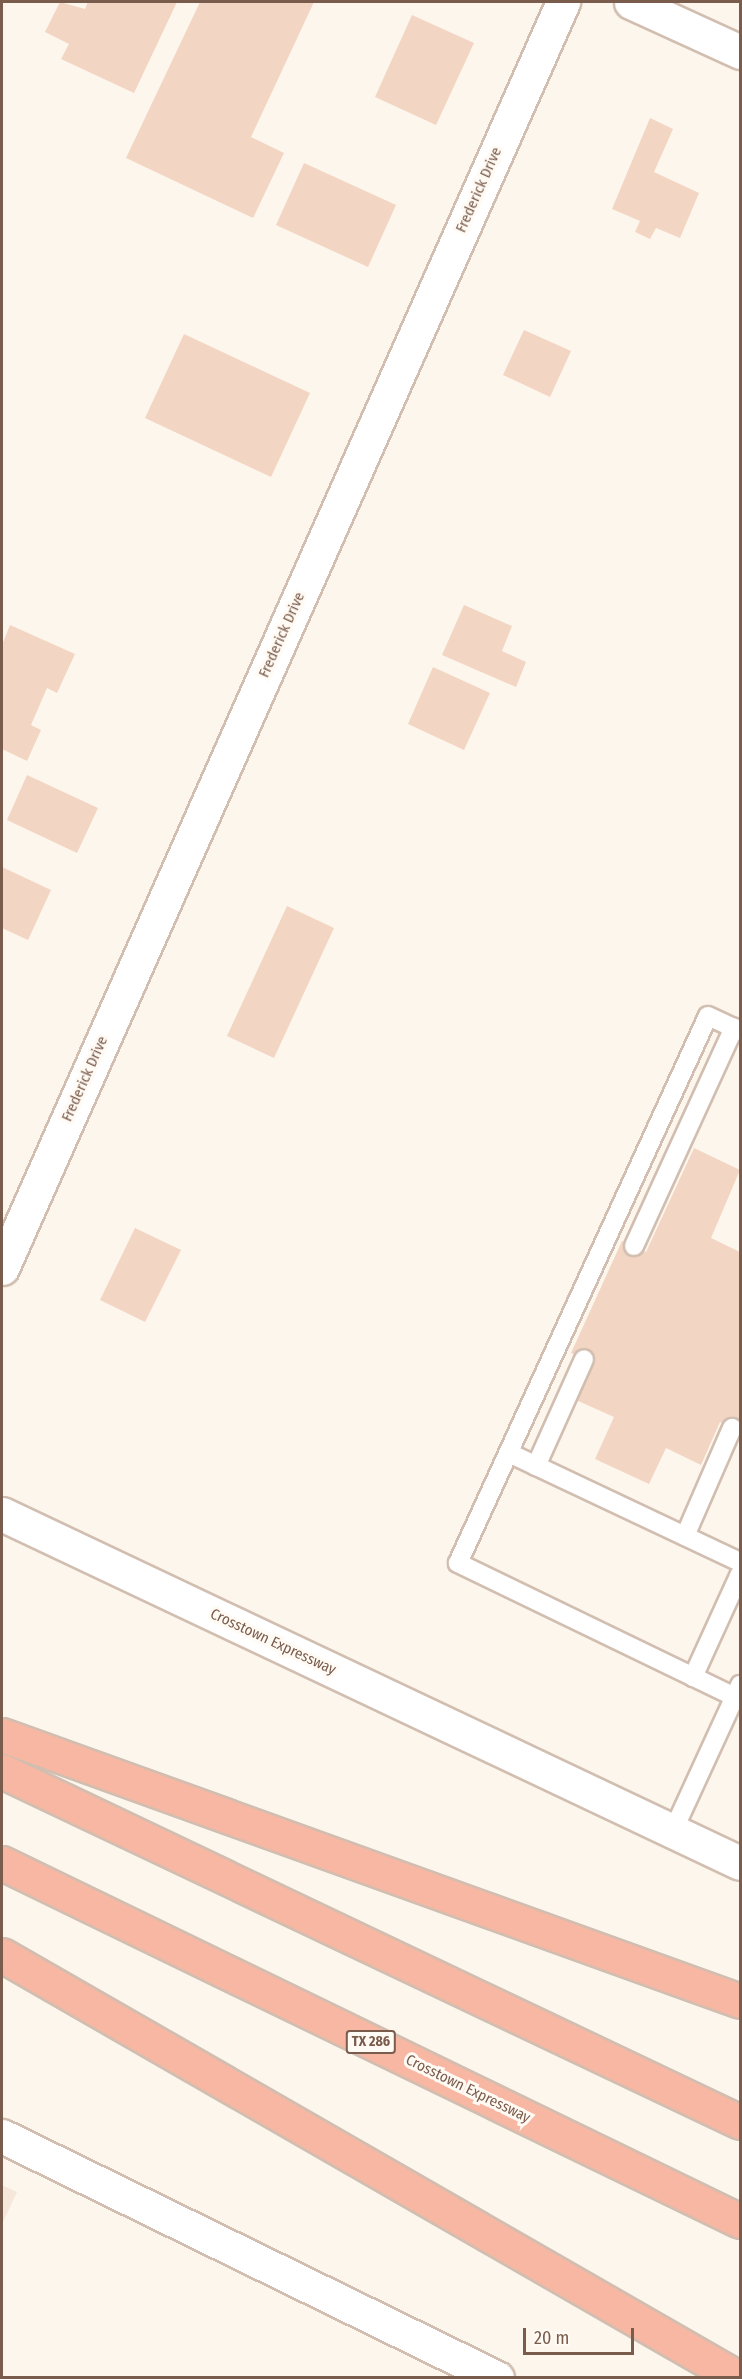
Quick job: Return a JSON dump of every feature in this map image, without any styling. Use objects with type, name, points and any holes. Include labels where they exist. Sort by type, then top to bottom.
[{"type":"highway","points":[[2,1735],[741,2001]]},
{"type":"highway","points":[[2,1771],[741,2122]]},
{"type":"highway","name":"Crosstown Expressway","points":[[2,1863],[741,2221]]},
{"type":"highway","points":[[2,1955],[738,2378]]},
{"type":"main road","name":"Frederick Drive","points":[[2,1268],[563,2]]},
{"type":"main road","points":[[632,2],[741,52]]},
{"type":"main road","name":"Crosstown Expressway","points":[[2,1514],[741,1863]]},
{"type":"main road","points":[[2,2136],[497,2378]]},
{"type":"lane","points":[[634,1246],[737,1030],[708,1016],[458,1563],[693,1677],[738,1691],[673,1831]]},
{"type":"lane","points":[[536,1466],[584,1359]]},
{"type":"lane","points":[[685,1536],[732,1428]]},
{"type":"lane","points":[[509,1453],[741,1562]]},
{"type":"lane","points":[[693,1677],[741,1574]]},
{"type":"shaded area","points":[[2,2185],[17,2192],[2,2224]]},
{"type":"building","points":[[60,2],[85,9],[88,2],[177,2],[134,93],[61,59],[69,44],[45,32]]},
{"type":"building","points":[[200,2],[314,2],[251,137],[284,153],[253,218],[126,158]]},
{"type":"building","points":[[412,15],[474,43],[436,125],[375,97]]},
{"type":"building","points":[[650,118],[673,129],[654,172],[699,193],[680,238],[656,228],[650,239],[635,232],[640,221],[612,209]]},
{"type":"building","points":[[304,163],[396,205],[368,267],[276,225]]},
{"type":"building","points":[[524,330],[571,351],[550,397],[503,375]]},
{"type":"building","points":[[184,334],[310,393],[271,477],[145,418]]},
{"type":"building","points":[[464,605],[512,626],[502,651],[526,662],[516,687],[442,655]]},
{"type":"building","points":[[10,625],[75,654],[57,693],[47,688],[31,725],[41,730],[27,761],[2,749],[2,645]]},
{"type":"building","points":[[433,667],[490,693],[464,750],[408,724]]},
{"type":"building","points":[[27,775],[98,808],[77,853],[7,820]]},
{"type":"building","points":[[2,867],[51,890],[28,940],[2,928]]},
{"type":"building","points":[[287,906],[334,928],[274,1058],[227,1036]]},
{"type":"building","points":[[694,1148],[740,1170],[711,1238],[740,1252],[740,1432],[720,1422],[701,1465],[666,1448],[649,1484],[595,1459],[614,1417],[576,1400],[593,1363],[571,1353],[622,1241],[646,1252]]},
{"type":"building","points":[[135,1228],[181,1250],[145,1322],[100,1300]]}]
